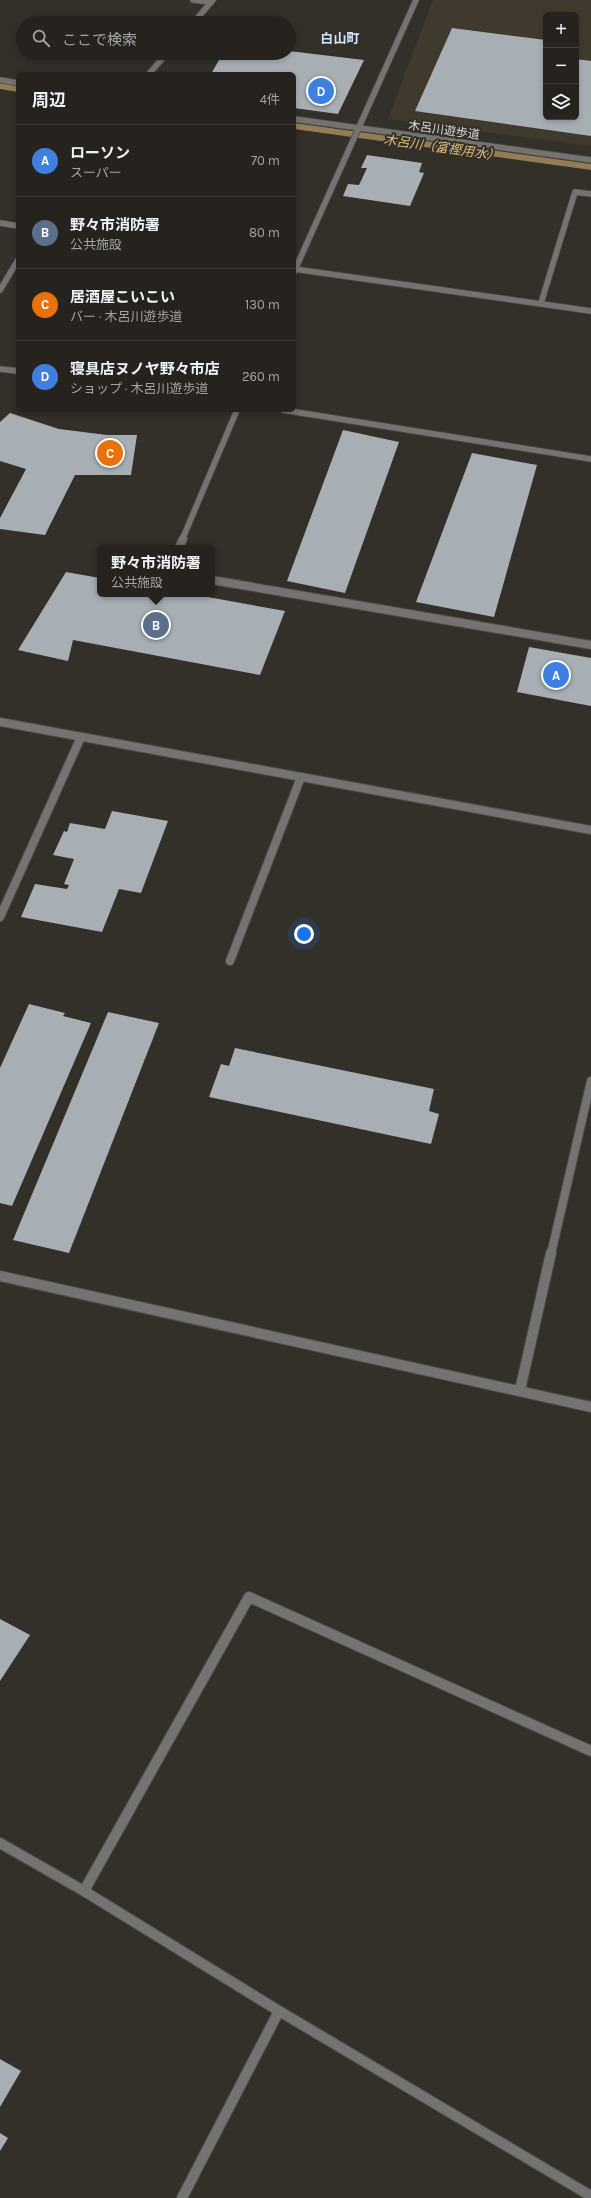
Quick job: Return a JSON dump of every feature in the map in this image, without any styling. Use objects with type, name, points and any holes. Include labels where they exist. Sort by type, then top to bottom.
[{"type":"street","points":[[193,0],[212,1]]},
{"type":"street","points":[[296,266],[416,0]]},
{"type":"street","points":[[199,16],[212,1]]},
{"type":"street","points":[[151,72],[161,60]]},
{"type":"street","points":[[0,80],[16,83]]},
{"type":"street","name":"木呂川遊歩道","points":[[296,119],[356,130],[591,160]]},
{"type":"street","points":[[540,303],[575,192],[591,194]]},
{"type":"street","points":[[0,223],[16,226]]},
{"type":"street","points":[[0,290],[16,263]]},
{"type":"street","points":[[296,270],[591,311]]},
{"type":"street","points":[[0,369],[16,372]]},
{"type":"street","points":[[180,545],[236,412]]},
{"type":"street","points":[[295,412],[591,459]]},
{"type":"street","points":[[215,581],[591,645]]},
{"type":"street","points":[[0,722],[591,830]]},
{"type":"street","points":[[0,917],[81,736]]},
{"type":"street","points":[[230,961],[301,777]]},
{"type":"street","points":[[520,1390],[591,1081]]},
{"type":"street","points":[[0,1276],[520,1390],[591,1407]]},
{"type":"street","points":[[84,1891],[249,1597],[591,1751]]},
{"type":"street","points":[[0,1843],[84,1891],[279,2011],[591,2196]]},
{"type":"street","points":[[182,2198],[279,2011]]},
{"type":"shaded area","points":[[433,0],[591,0],[591,146],[388,119]]},
{"type":"building","points":[[452,28],[543,40],[543,120],[579,120],[579,59],[591,61],[591,136],[415,111]]},
{"type":"building","points":[[296,52],[364,60],[338,114],[296,108],[296,72],[212,72],[219,60],[296,60]]},
{"type":"building","points":[[367,155],[422,163],[419,172],[424,173],[410,206],[343,196],[348,184],[359,185],[367,168],[361,168]]},
{"type":"building","points":[[10,413],[59,429],[107,435],[137,435],[131,475],[75,475],[45,535],[0,529],[0,518],[26,469],[0,461],[0,422]]},
{"type":"building","points":[[343,430],[399,442],[345,593],[287,581]]},
{"type":"building","points":[[472,453],[537,465],[494,617],[416,602]]},
{"type":"building","points":[[66,572],[97,577],[97,597],[208,597],[285,611],[260,675],[73,640],[68,661],[18,650]]},
{"type":"building","points":[[529,647],[591,658],[591,706],[517,692]]},
{"type":"building","points":[[112,811],[168,821],[141,893],[119,889],[102,932],[21,917],[35,884],[67,889],[69,885],[64,884],[74,859],[53,855],[64,831],[67,832],[70,823],[105,829]]},
{"type":"building","points":[[29,1004],[65,1013],[63,1016],[91,1023],[12,1206],[0,1203],[0,1068]]},
{"type":"building","points":[[108,1012],[159,1023],[69,1253],[13,1240]]},
{"type":"building","points":[[235,1048],[434,1089],[429,1111],[439,1114],[431,1144],[209,1097],[221,1064],[229,1066]]},
{"type":"building","points":[[0,1619],[30,1635],[0,1681]]},
{"type":"building","points":[[0,2059],[21,2071],[0,2107]]},
{"type":"building","points":[[0,2133],[8,2138],[0,2151]]},
{"type":"waterway","name":"木呂川（富樫用水）","points":[[0,86],[16,89]]},
{"type":"waterway","name":"木呂川（富樫用水）","points":[[296,126],[591,167]]},
{"type":"place","name":"寝具店ヌノヤ野々市店","points":[[321,91]]},
{"type":"place","name":"居酒屋こいこい","points":[[110,453]]},
{"type":"place","name":"野々市消防署","points":[[156,625]]},
{"type":"place","name":"ローソン","points":[[556,675]]},
{"type":"district","name":"白山町","points":[[340,38]]}]
